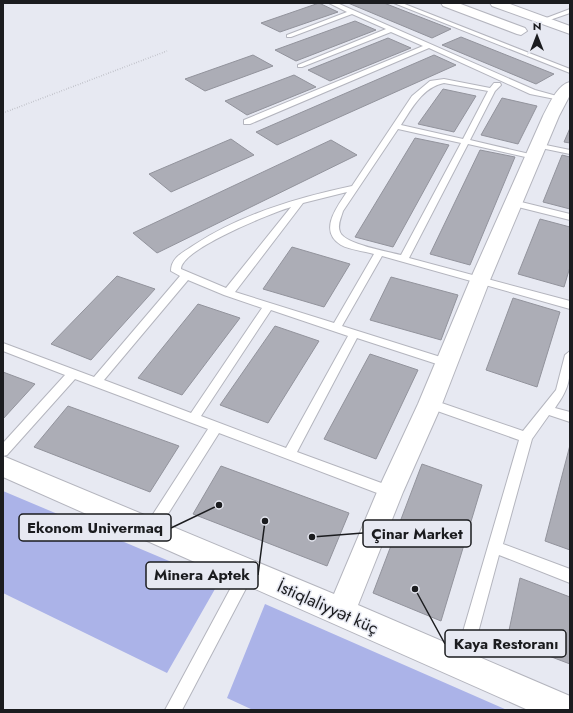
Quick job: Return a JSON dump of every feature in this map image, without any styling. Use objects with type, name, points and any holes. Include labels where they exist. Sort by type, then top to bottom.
[{"type":"street","points":[[447,3],[521,31]]},
{"type":"street","points":[[496,3],[567,27]]},
{"type":"street","points":[[341,612],[390,492],[430,404],[513,203],[536,151],[565,92]]},
{"type":"street","name":"İstiqlaliyyət küç","points":[[3,466],[151,529],[461,666],[566,710]]},
{"type":"lane","points":[[332,3],[533,92],[565,92]]},
{"type":"lane","points":[[397,3],[570,71]]},
{"type":"lane","points":[[544,20],[570,11]]},
{"type":"lane","points":[[289,36],[353,12]]},
{"type":"lane","points":[[300,66],[392,29]]},
{"type":"lane","points":[[247,122],[428,46]]},
{"type":"lane","points":[[404,259],[492,90],[498,84],[507,80]]},
{"type":"lane","points":[[492,90],[444,81],[433,83],[415,98],[340,211],[334,224],[336,235],[345,243],[570,305]]},
{"type":"lane","points":[[396,126],[465,141],[536,151],[570,152]]},
{"type":"lane","points":[[354,188],[320,195],[225,231],[180,259],[176,266],[176,271],[228,293],[268,307],[446,363]]},
{"type":"lane","points":[[228,293],[299,202]]},
{"type":"lane","points":[[513,203],[570,217]]},
{"type":"lane","points":[[336,328],[380,252]]},
{"type":"lane","points":[[96,382],[186,275]]},
{"type":"lane","points":[[193,419],[268,307]]},
{"type":"lane","points":[[289,455],[354,335]]},
{"type":"lane","points":[[3,347],[390,492]]},
{"type":"lane","points":[[461,666],[526,437],[561,391],[570,355]]},
{"type":"lane","points":[[3,451],[73,374]]},
{"type":"lane","points":[[430,404],[526,437]]},
{"type":"lane","points":[[547,410],[570,417]]},
{"type":"lane","points":[[151,529],[216,428]]},
{"type":"lane","points":[[495,547],[570,576]]},
{"type":"lane","points":[[173,710],[247,572]]},
{"type":"path","points":[[3,113],[167,51]]},
{"type":"shaded area","points":[[3,491],[219,582],[167,673],[3,593]]},
{"type":"shaded area","points":[[265,604],[507,710],[253,710],[227,698]]},
{"type":"building","points":[[319,3],[338,12],[280,32],[261,23]]},
{"type":"building","points":[[348,3],[384,3],[451,29],[432,38]]},
{"type":"building","points":[[355,21],[376,30],[296,61],[275,50]]},
{"type":"building","points":[[461,37],[554,74],[536,84],[442,45]]},
{"type":"building","points":[[388,38],[411,48],[330,81],[308,70]]},
{"type":"building","points":[[253,55],[273,66],[205,91],[185,79]]},
{"type":"building","points":[[434,55],[456,65],[277,145],[256,132]]},
{"type":"building","points":[[294,75],[316,87],[247,115],[225,101]]},
{"type":"building","points":[[443,89],[476,96],[454,132],[418,124]]},
{"type":"building","points":[[502,98],[537,106],[518,144],[481,135]]},
{"type":"building","points":[[570,128],[570,143],[564,142]]},
{"type":"building","points":[[415,138],[449,145],[393,247],[355,237]]},
{"type":"building","points":[[231,139],[254,155],[171,192],[149,174]]},
{"type":"building","points":[[331,140],[357,155],[157,253],[133,233]]},
{"type":"building","points":[[480,150],[515,157],[470,265],[430,254]]},
{"type":"building","points":[[562,155],[570,157],[570,209],[543,202]]},
{"type":"building","points":[[540,219],[570,227],[570,267],[564,287],[518,274]]},
{"type":"building","points":[[292,247],[350,264],[324,307],[263,289]]},
{"type":"building","points":[[117,276],[155,289],[91,360],[51,344]]},
{"type":"building","points":[[391,277],[458,295],[441,340],[370,320]]},
{"type":"building","points":[[513,298],[560,312],[537,387],[486,370]]},
{"type":"building","points":[[198,304],[240,318],[182,395],[138,378]]},
{"type":"building","points":[[275,326],[319,341],[268,423],[220,405]]},
{"type":"building","points":[[370,354],[418,370],[376,459],[324,439]]},
{"type":"building","points":[[3,372],[35,384],[3,419]]},
{"type":"building","points":[[68,406],[179,446],[150,492],[34,447]]},
{"type":"building","points":[[570,445],[570,550],[545,541]]},
{"type":"building","points":[[422,464],[482,485],[441,621],[373,593]]},
{"type":"building","points":[[221,466],[349,513],[327,566],[193,514]]},
{"type":"building","points":[[520,578],[570,597],[570,664],[507,640]]},
{"type":"place","name":"Ekonom Univermaq","points":[[219,505]]},
{"type":"place","name":"Minera Aptek","points":[[265,521]]},
{"type":"place","name":"Çinar Market","points":[[312,537]]},
{"type":"place","name":"Kaya Restoranı","points":[[415,589]]}]
